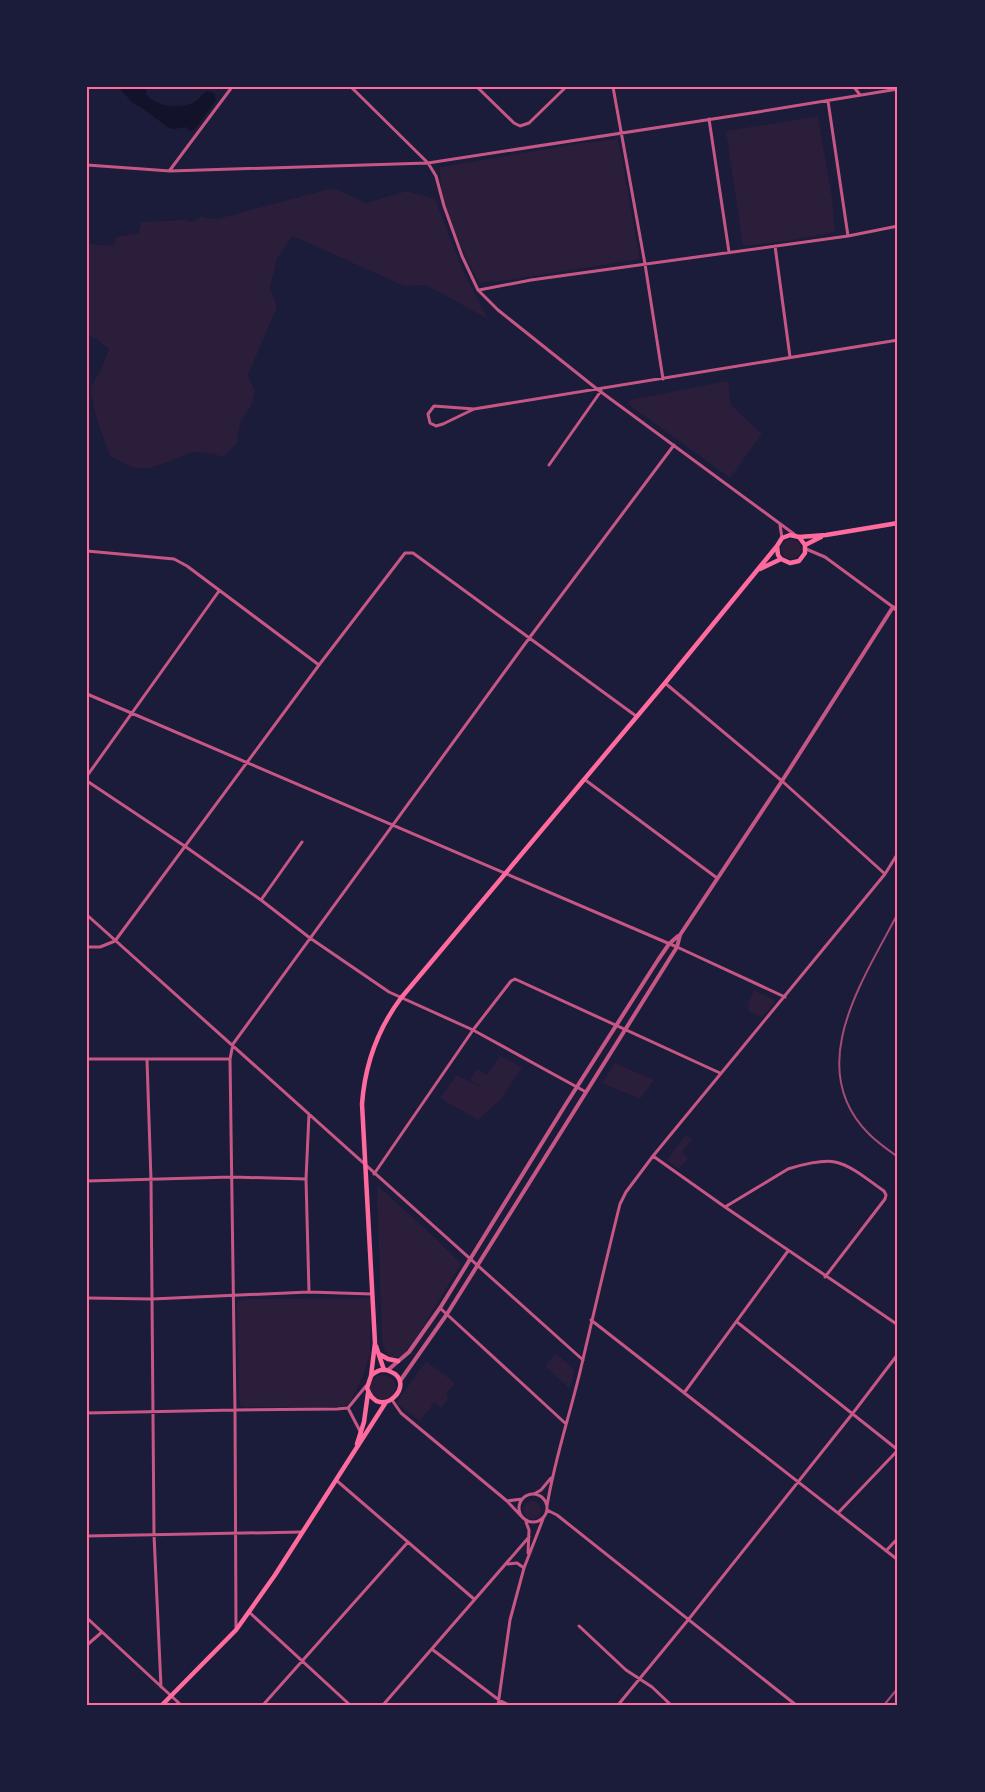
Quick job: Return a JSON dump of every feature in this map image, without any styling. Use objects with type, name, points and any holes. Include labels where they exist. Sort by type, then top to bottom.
[{"type":"main road","points":[[354,1452],[364,1422],[369,1393],[367,1384],[371,1376],[375,1343],[362,1104],[369,1059],[388,1015],[758,571],[782,538],[826,535],[898,523]]},
{"type":"main road","points":[[805,547],[826,535]]},
{"type":"main road","points":[[777,546],[781,559],[789,563],[799,561],[805,553],[805,547],[797,536]]},
{"type":"main road","points":[[758,571],[781,559]]},
{"type":"main road","points":[[375,1343],[386,1370]]},
{"type":"main road","points":[[379,1354],[398,1361]]},
{"type":"main road","points":[[162,1705],[236,1630],[354,1452],[389,1401],[399,1392],[399,1382],[393,1373],[386,1370],[375,1372],[371,1376]]},
{"type":"main road","points":[[369,1393],[376,1401],[389,1401]]},
{"type":"street","points":[[170,171],[232,87]]},
{"type":"street","points":[[351,87],[428,163],[436,176],[462,256],[478,290],[498,310],[599,390],[797,536]]},
{"type":"street","points":[[477,87],[514,123],[520,126],[529,123],[566,87]]},
{"type":"street","points":[[613,87],[663,379]]},
{"type":"street","points":[[854,87],[861,95]]},
{"type":"street","points":[[87,166],[170,171],[428,163],[898,89]]},
{"type":"street","points":[[827,100],[848,236]]},
{"type":"street","points":[[709,119],[729,252]]},
{"type":"street","points":[[478,290],[531,280],[848,236],[898,226]]},
{"type":"street","points":[[775,245],[790,357]]},
{"type":"street","points":[[474,409],[436,426],[430,423],[428,414],[434,406],[474,409],[898,340]]},
{"type":"street","points":[[549,465],[599,390]]},
{"type":"street","points":[[236,1630],[230,1059],[232,1044],[530,637],[674,445]]},
{"type":"street","points":[[779,524],[782,538]]},
{"type":"street","points":[[805,547],[825,557],[898,611]]},
{"type":"street","points":[[87,551],[174,559],[188,566],[319,665]]},
{"type":"street","points":[[87,947],[100,947],[116,942],[319,665],[405,553],[413,553],[636,716]]},
{"type":"street","points":[[219,591],[87,778],[389,992],[473,1030],[586,1092]]},
{"type":"street","points":[[386,1370],[409,1352],[440,1308],[669,944],[680,935],[893,607]]},
{"type":"street","points":[[665,683],[782,781],[885,874]]},
{"type":"street","points":[[87,694],[677,947],[785,997]]},
{"type":"street","points":[[584,779],[717,878]]},
{"type":"street","points":[[261,900],[302,842]]},
{"type":"street","points":[[498,1705],[510,1620],[527,1558],[547,1508],[552,1476],[583,1360],[620,1204],[626,1192],[653,1156],[885,874],[898,853]]},
{"type":"street","points":[[87,915],[583,1360]]},
{"type":"street","points":[[399,1382],[447,1314],[677,947],[680,935]]},
{"type":"street","points":[[374,1174],[473,1030],[511,981],[515,979],[720,1073]]},
{"type":"street","points":[[87,1059],[230,1059]]},
{"type":"street","points":[[147,1060],[151,1180],[154,1535],[161,1687]]},
{"type":"street","points":[[309,1114],[306,1179],[309,1292]]},
{"type":"street","points":[[653,1156],[825,1277],[898,1325]]},
{"type":"street","points":[[725,1208],[788,1169],[830,1161],[853,1170],[884,1191],[885,1199],[825,1277]]},
{"type":"street","points":[[523,1175],[531,1179]]},
{"type":"street","points":[[87,1181],[306,1179]]},
{"type":"street","points":[[684,1393],[788,1251]]},
{"type":"street","points":[[87,1298],[152,1299],[309,1292],[374,1294]]},
{"type":"street","points":[[440,1308],[565,1423]]},
{"type":"street","points":[[591,1320],[898,1560]]},
{"type":"street","points":[[737,1322],[898,1450],[838,1513]]},
{"type":"street","points":[[618,1705],[898,1354]]},
{"type":"street","points":[[87,1413],[337,1410],[348,1408],[367,1384]]},
{"type":"street","points":[[389,1401],[507,1500],[523,1519],[534,1523],[543,1519]]},
{"type":"street","points":[[348,1408],[361,1433]]},
{"type":"street","points":[[507,1500],[534,1494],[541,1490],[552,1476]]},
{"type":"street","points":[[336,1480],[474,1599]]},
{"type":"street","points":[[534,1494],[543,1498],[547,1508],[796,1705]]},
{"type":"street","points":[[523,1498],[519,1509],[529,1530],[527,1558]]},
{"type":"street","points":[[87,1536],[302,1532]]},
{"type":"street","points":[[383,1705],[529,1537]]},
{"type":"street","points":[[886,1551],[898,1538]]},
{"type":"street","points":[[263,1705],[408,1542]]},
{"type":"street","points":[[506,1564],[518,1563],[524,1568]]},
{"type":"street","points":[[249,1612],[350,1705]]},
{"type":"street","points":[[87,1618],[181,1705]]},
{"type":"street","points":[[579,1626],[626,1670],[652,1687],[672,1705]]},
{"type":"street","points":[[87,1646],[102,1632]]},
{"type":"street","points":[[433,1650],[499,1700],[509,1705]]},
{"type":"shaded area","points":[[120,87],[147,87],[146,94],[151,99],[170,106],[190,104],[207,91],[214,93],[216,100],[195,129],[190,131],[186,127],[174,129],[169,128],[134,104]]},
{"type":"shaded area","points":[[818,116],[832,198],[835,232],[743,246],[726,131]]},
{"type":"shaded area","points":[[618,139],[640,259],[479,283],[447,211],[440,181],[440,167]]},
{"type":"shaded area","points":[[333,188],[366,203],[407,191],[435,199],[463,271],[488,319],[426,285],[404,286],[293,236],[277,258],[270,288],[277,307],[248,375],[255,391],[252,404],[240,423],[237,443],[224,457],[191,453],[148,468],[127,465],[110,456],[97,420],[90,388],[101,370],[109,349],[87,335],[87,244],[114,246],[116,237],[139,233],[141,222],[186,220],[193,222],[202,216],[217,219]]},
{"type":"shaded area","points":[[728,381],[731,405],[762,434],[730,478],[628,404],[630,400]]},
{"type":"shaded area","points":[[787,539],[795,539],[801,545],[801,553],[795,559],[787,559],[781,553],[781,545]]},
{"type":"shaded area","points":[[754,990],[774,1000],[762,1017],[748,1011],[747,1006]]},
{"type":"shaded area","points":[[500,1056],[522,1067],[501,1099],[478,1120],[440,1098],[457,1075],[480,1087],[470,1080],[477,1069],[487,1075]]},
{"type":"shaded area","points":[[615,1063],[654,1080],[640,1099],[602,1083]]},
{"type":"shaded area","points":[[686,1135],[692,1139],[682,1152],[688,1158],[679,1169],[667,1160]]},
{"type":"shaded area","points":[[377,1185],[461,1264],[412,1345],[395,1358],[387,1354],[382,1342]]},
{"type":"shaded area","points":[[371,1298],[370,1354],[363,1376],[350,1403],[326,1408],[245,1407],[240,1405],[237,1305],[239,1301],[244,1299]]},
{"type":"shaded area","points":[[556,1353],[575,1371],[569,1388],[545,1366]]},
{"type":"shaded area","points":[[426,1361],[455,1383],[446,1394],[449,1397],[441,1408],[434,1403],[420,1421],[396,1403]]},
{"type":"shaded area","points":[[383,1375],[392,1379],[396,1388],[392,1397],[383,1401],[374,1397],[370,1388],[374,1379]]},
{"type":"shaded area","points":[[528,1501],[536,1501],[541,1506],[539,1517],[528,1519],[523,1514],[523,1506]]},
{"type":"railway","points":[[898,913],[856,994],[846,1023],[840,1052],[840,1080],[850,1108],[869,1134],[898,1157]]},
{"type":"railway","points":[[884,1705],[898,1688]]}]
